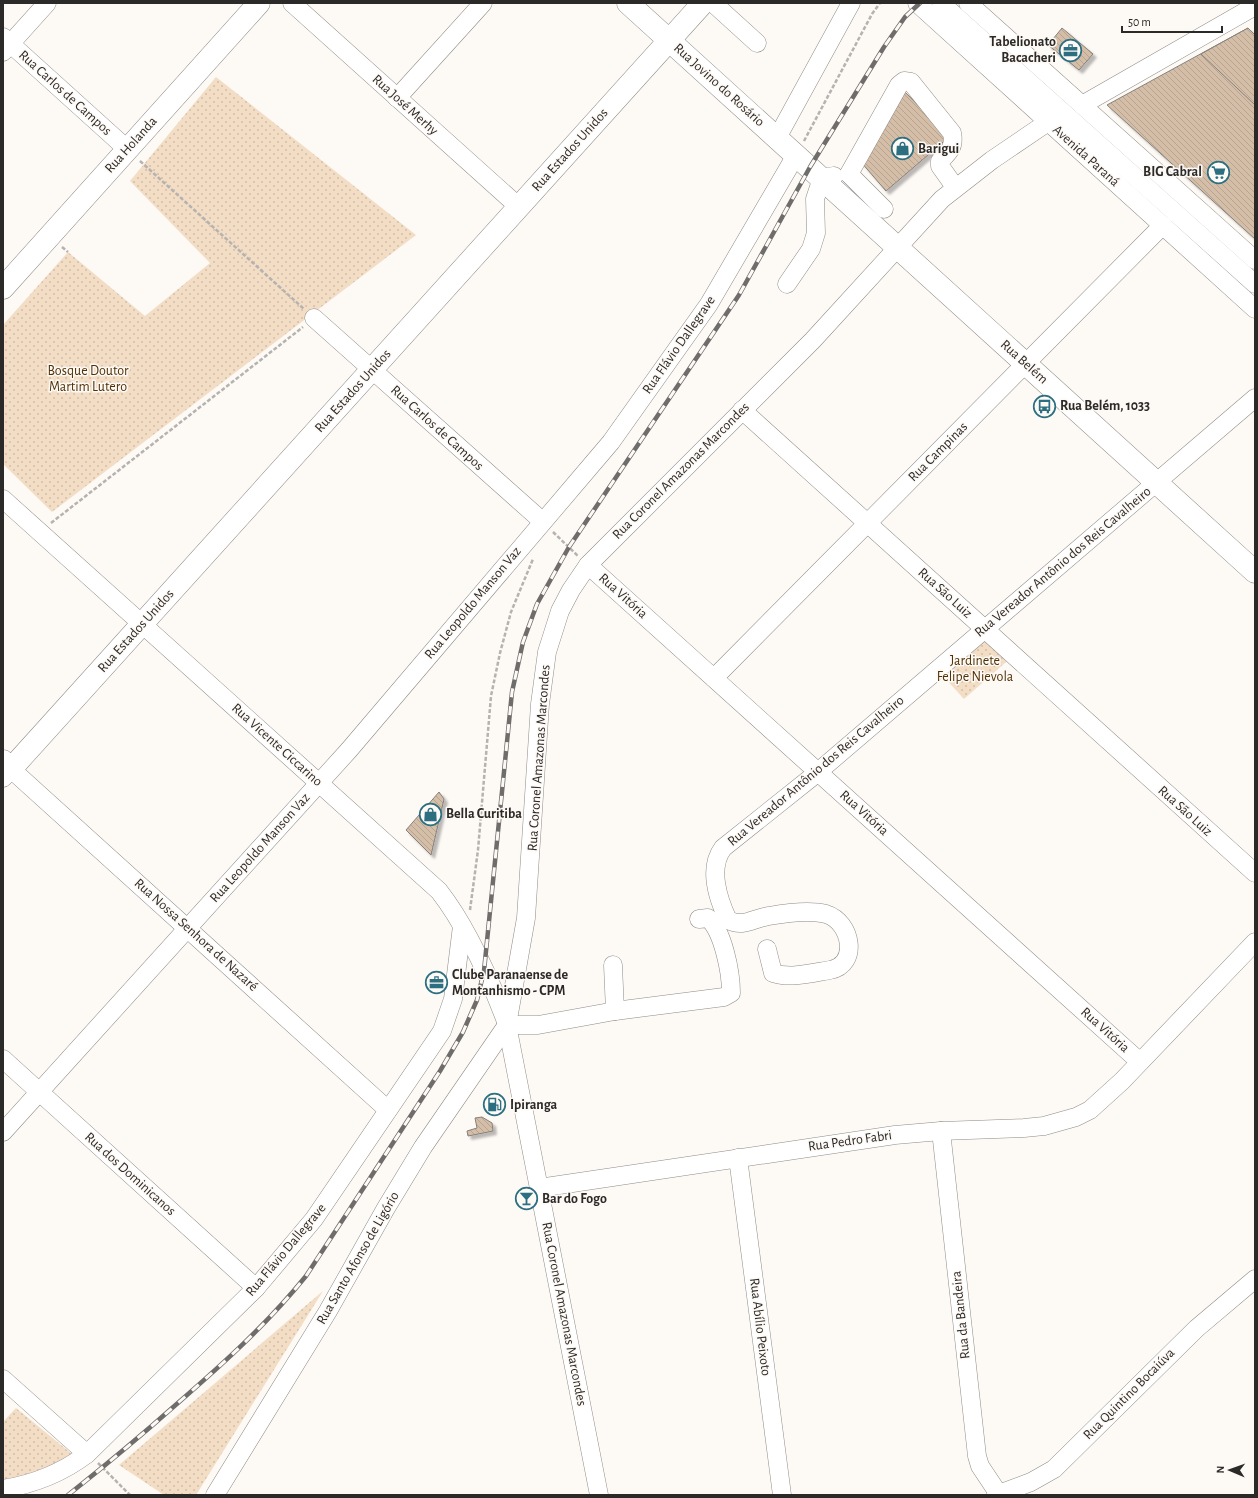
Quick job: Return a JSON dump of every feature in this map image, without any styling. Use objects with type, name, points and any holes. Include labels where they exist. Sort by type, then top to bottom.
[{"type":"main road","name":"Rua Holanda","points":[[3,288],[259,3]]},
{"type":"main road","name":"Rua Jovino do Rosário","points":[[628,3],[777,138],[808,161]]},
{"type":"main road","name":"Rua Estados Unidos","points":[[6,769],[142,624],[703,3]]},
{"type":"main road","name":"Rua Belém","points":[[808,161],[877,210],[898,248],[1255,572]]},
{"type":"street","points":[[6,45],[47,3]]},
{"type":"street","name":"Rua José Merhy","points":[[292,3],[519,207]]},
{"type":"street","points":[[397,98],[483,3]]},
{"type":"street","points":[[714,3],[757,43]]},
{"type":"street","points":[[777,138],[851,3]]},
{"type":"street","name":"Avenida Paraná","points":[[917,3],[1255,309]]},
{"type":"street","points":[[941,3],[1255,284]]},
{"type":"street","points":[[968,3],[1255,260]]},
{"type":"street","points":[[1082,104],[1153,70],[1255,6]]},
{"type":"street","name":"Rua Carlos de Campos","points":[[6,45],[127,149]]},
{"type":"street","points":[[849,174],[899,85],[904,81],[911,82],[952,133],[954,142],[952,149],[940,162],[940,166],[955,187]]},
{"type":"street","name":"Rua Coronel Amazonas Marcondes","points":[[599,1495],[507,1025],[522,949],[529,896],[537,737],[543,674],[553,632],[560,611],[571,590],[588,565],[813,340],[942,199],[955,187],[1048,122]]},
{"type":"street","points":[[787,284],[811,249],[816,232],[815,199],[808,161],[849,174],[877,210]]},
{"type":"street","name":"Rua Flávio Dallegrave","points":[[542,521],[611,442],[808,161]]},
{"type":"street","name":"Rua Campinas","points":[[714,678],[1162,225]]},
{"type":"street","name":"Rua Carlos de Campos","points":[[314,318],[542,521]]},
{"type":"street","name":"Rua Vereador Antônio dos Reis Cavalheiro","points":[[767,949],[773,973],[782,976],[810,974],[838,968],[845,963],[848,951],[847,937],[842,924],[836,918],[825,914],[806,913],[767,916],[737,924],[728,920],[722,907],[715,865],[717,856],[723,848],[818,772],[1255,398]]},
{"type":"street","name":"Rua São Luiz","points":[[742,410],[1255,873]]},
{"type":"street","name":"Rua Vicente Ciccarino","points":[[3,499],[439,891],[462,926],[497,997],[507,1025]]},
{"type":"street","name":"Rua Leopoldo Manson Vaz","points":[[3,1132],[319,783],[542,521]]},
{"type":"street","name":"Rua Vitória","points":[[588,565],[1140,1062]]},
{"type":"street","name":"Rua Nossa Senhora de Nazaré","points":[[6,769],[188,928],[388,1110]]},
{"type":"street","points":[[507,1025],[538,1025],[615,1011],[724,997],[731,993],[731,984],[720,935],[714,923],[708,918],[699,919]]},
{"type":"street","name":"Rua Flávio Dallegrave","points":[[3,1489],[54,1475],[73,1465],[86,1454],[256,1288],[314,1219],[442,1031],[453,999],[462,926]]},
{"type":"street","name":"Rua Pedro Fabri","points":[[539,1188],[888,1136],[941,1131],[1024,1128],[1044,1126],[1071,1119],[1090,1110],[1105,1097],[1255,942]]},
{"type":"street","points":[[613,965],[615,1011]]},
{"type":"street","name":"Rua Santo Afonso de Ligório","points":[[216,1495],[328,1311],[405,1176],[507,1025]]},
{"type":"street","name":"Rua dos Dominicanos","points":[[3,1059],[256,1288]]},
{"type":"street","name":"Rua da Bandeira","points":[[941,1131],[977,1456],[980,1466],[997,1494]]},
{"type":"street","name":"Rua Abílio Peixoto","points":[[738,1158],[782,1495]]},
{"type":"street","name":"Rua Quintino Bocaiúva","points":[[997,1494],[1031,1482],[1054,1469],[1197,1328],[1255,1279]]},
{"type":"street","points":[[3,1379],[86,1454]]},
{"type":"path","points":[[808,161],[872,14],[880,3]]},
{"type":"path","points":[[64,515],[314,318],[127,149]]},
{"type":"path","points":[[542,521],[569,547]]},
{"type":"path","points":[[470,910],[478,850],[491,696],[500,653],[511,612],[534,555]]},
{"type":"path","points":[[86,1454],[104,1467],[130,1495]]},
{"type":"green space","name":"Bosque Doutor Martim Lutero","points":[[216,77],[416,235],[52,512],[3,464],[3,325],[68,252],[145,316],[210,263],[130,181]]},
{"type":"green space","name":"Jardinete Felipe Nievola","points":[[986,639],[1006,662],[964,699],[944,677]]},
{"type":"green space","points":[[323,1291],[196,1495],[164,1495],[119,1465]]},
{"type":"green space","points":[[16,1408],[72,1454],[39,1470],[3,1480],[3,1422]]},
{"type":"building","name":"Tabelionato Bacacheri","points":[[1062,28],[1093,54],[1079,70],[1048,45]]},
{"type":"building","name":"BIG Cabral","points":[[1248,28],[1255,35],[1255,239],[1107,105]]},
{"type":"building","points":[[1248,28],[1255,35],[1255,105],[1201,54]]},
{"type":"building","name":"Barigui","points":[[905,92],[949,137],[886,191],[861,162]]},
{"type":"building","name":"Bella Curitiba","points":[[439,792],[444,799],[431,855],[406,830]]},
{"type":"building","points":[[482,1117],[492,1123],[493,1131],[468,1136],[467,1131],[477,1128],[475,1118]]},
{"type":"railway","points":[[68,1495],[138,1438],[213,1372],[246,1342],[292,1293],[306,1276],[440,1071],[463,1032],[477,1000],[484,971],[512,692],[523,642],[537,604],[569,547],[739,295],[810,167],[884,47],[905,17],[920,3]]},
{"type":"place","name":"Tabelionato Bacacheri","points":[[1071,50]]},
{"type":"place","name":"Barigui","points":[[902,149]]},
{"type":"place","name":"BIG Cabral","points":[[1218,172]]},
{"type":"place","name":"Rua Belém, 1033","points":[[1044,406]]},
{"type":"place","name":"Bella Curitiba","points":[[430,814]]},
{"type":"place","name":"Clube Paranaense de Montanhismo - CPM","points":[[437,983]]},
{"type":"place","name":"Ipiranga","points":[[494,1105]]},
{"type":"place","name":"Bar do Fogo","points":[[526,1199]]}]
